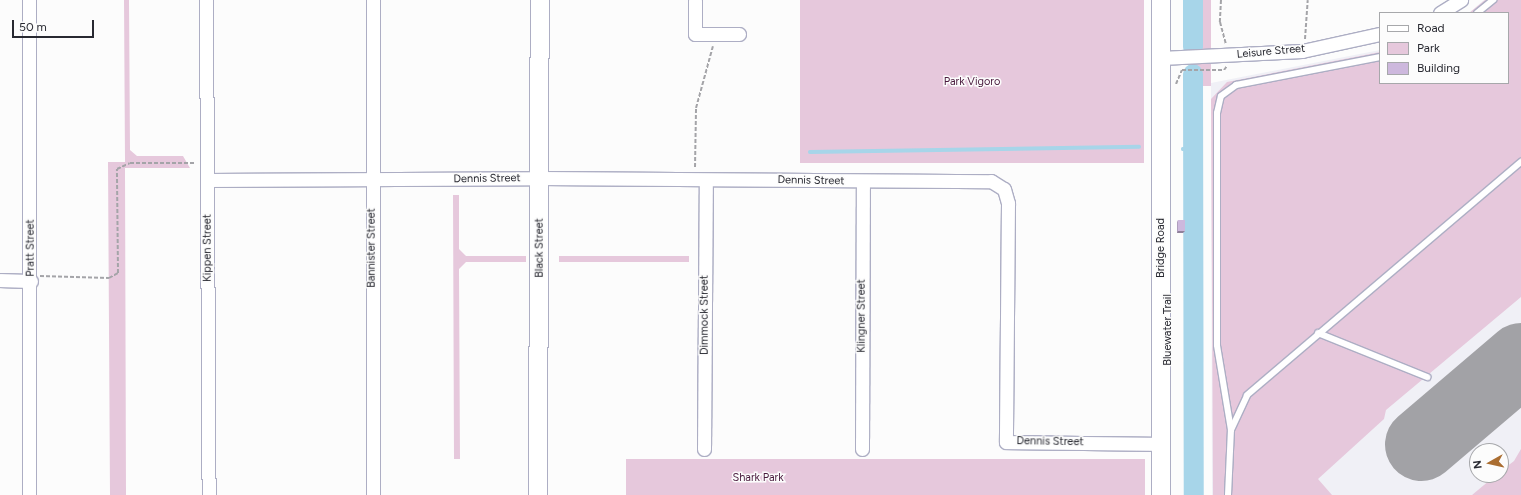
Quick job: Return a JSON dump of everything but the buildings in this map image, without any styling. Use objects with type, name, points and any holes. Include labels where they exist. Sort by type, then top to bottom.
[{"type":"street","name":"Pratt Street","points":[[29,0],[31,278],[29,495]]},
{"type":"street","name":"Kippen Street","points":[[206,0],[209,495]]},
{"type":"street","name":"Bannister Street","points":[[373,0],[373,495]]},
{"type":"street","name":"Black Street","points":[[538,495],[540,0]]},
{"type":"street","points":[[694,0],[695,34],[739,34]]},
{"type":"street","name":"Bridge Road","points":[[1161,0],[1161,495]]},
{"type":"street","points":[[1442,12],[1462,0]]},
{"type":"street","name":"Leisure Street","points":[[1161,58],[1213,57],[1304,50],[1379,34]]},
{"type":"street","name":"Dennis Street","points":[[207,180],[540,178],[863,182],[991,181],[1004,189],[1008,202],[1006,442],[1161,444]]},
{"type":"street","name":"Dimmock Street","points":[[700,180],[704,449]]},
{"type":"street","name":"Klingner Street","points":[[862,449],[863,182]]},
{"type":"street","points":[[0,280],[31,278]]},
{"type":"lane","points":[[1479,12],[1493,0]]},
{"type":"lane","points":[[1228,495],[1231,430],[1217,345],[1217,113],[1221,96],[1236,85],[1379,57]]},
{"type":"lane","points":[[1231,430],[1247,395],[1318,333],[1521,162]]},
{"type":"lane","points":[[1318,333],[1427,377]]},
{"type":"path","points":[[1221,0],[1220,22],[1227,48]]},
{"type":"path","points":[[1304,50],[1308,0]]},
{"type":"path","points":[[700,180],[696,108],[716,34]]},
{"type":"path","points":[[1176,90],[1177,78],[1182,70],[1224,70],[1228,64]]},
{"type":"path","points":[[31,278],[109,278],[118,273],[117,169],[130,163],[207,163]]},
{"type":"shaded area","points":[[1484,0],[1521,0],[1521,495],[1212,495],[1211,83],[1379,50],[1379,84],[1509,84],[1509,12],[1470,12]]},
{"type":"green space","points":[[124,0],[129,0],[130,150],[137,156],[183,156],[190,168],[125,168],[126,495],[110,495],[108,162],[125,162]]},
{"type":"green space","name":"Park Vigoro","points":[[800,0],[1144,0],[1144,163],[800,163]]},
{"type":"green space","points":[[1194,0],[1211,0],[1211,86],[1194,86]]},
{"type":"green space","points":[[1485,0],[1521,0],[1521,297],[1386,410],[1384,419],[1318,479],[1332,495],[1213,495],[1211,99],[1227,82],[1379,52],[1379,84],[1509,84],[1509,12],[1470,12]]},
{"type":"green space","points":[[453,195],[459,195],[459,249],[466,256],[526,256],[526,262],[466,262],[459,269],[460,459],[454,459]]},
{"type":"green space","points":[[559,256],[689,256],[689,262],[559,262]]},
{"type":"green space","points":[[1521,449],[1521,495],[1472,495],[1486,483],[1509,483],[1509,465],[1514,461]]},
{"type":"green space","name":"Shark Park","points":[[626,459],[1145,459],[1145,495],[626,495]]},
{"type":"waterway","points":[[1193,0],[1193,47]]},
{"type":"waterway","points":[[1193,74],[1194,495]]},
{"type":"waterway","points":[[810,152],[1139,147]]},
{"type":"waterway","points":[[1183,149],[1194,148]]},
{"type":"runway","points":[[1421,444],[1521,359]]}]
